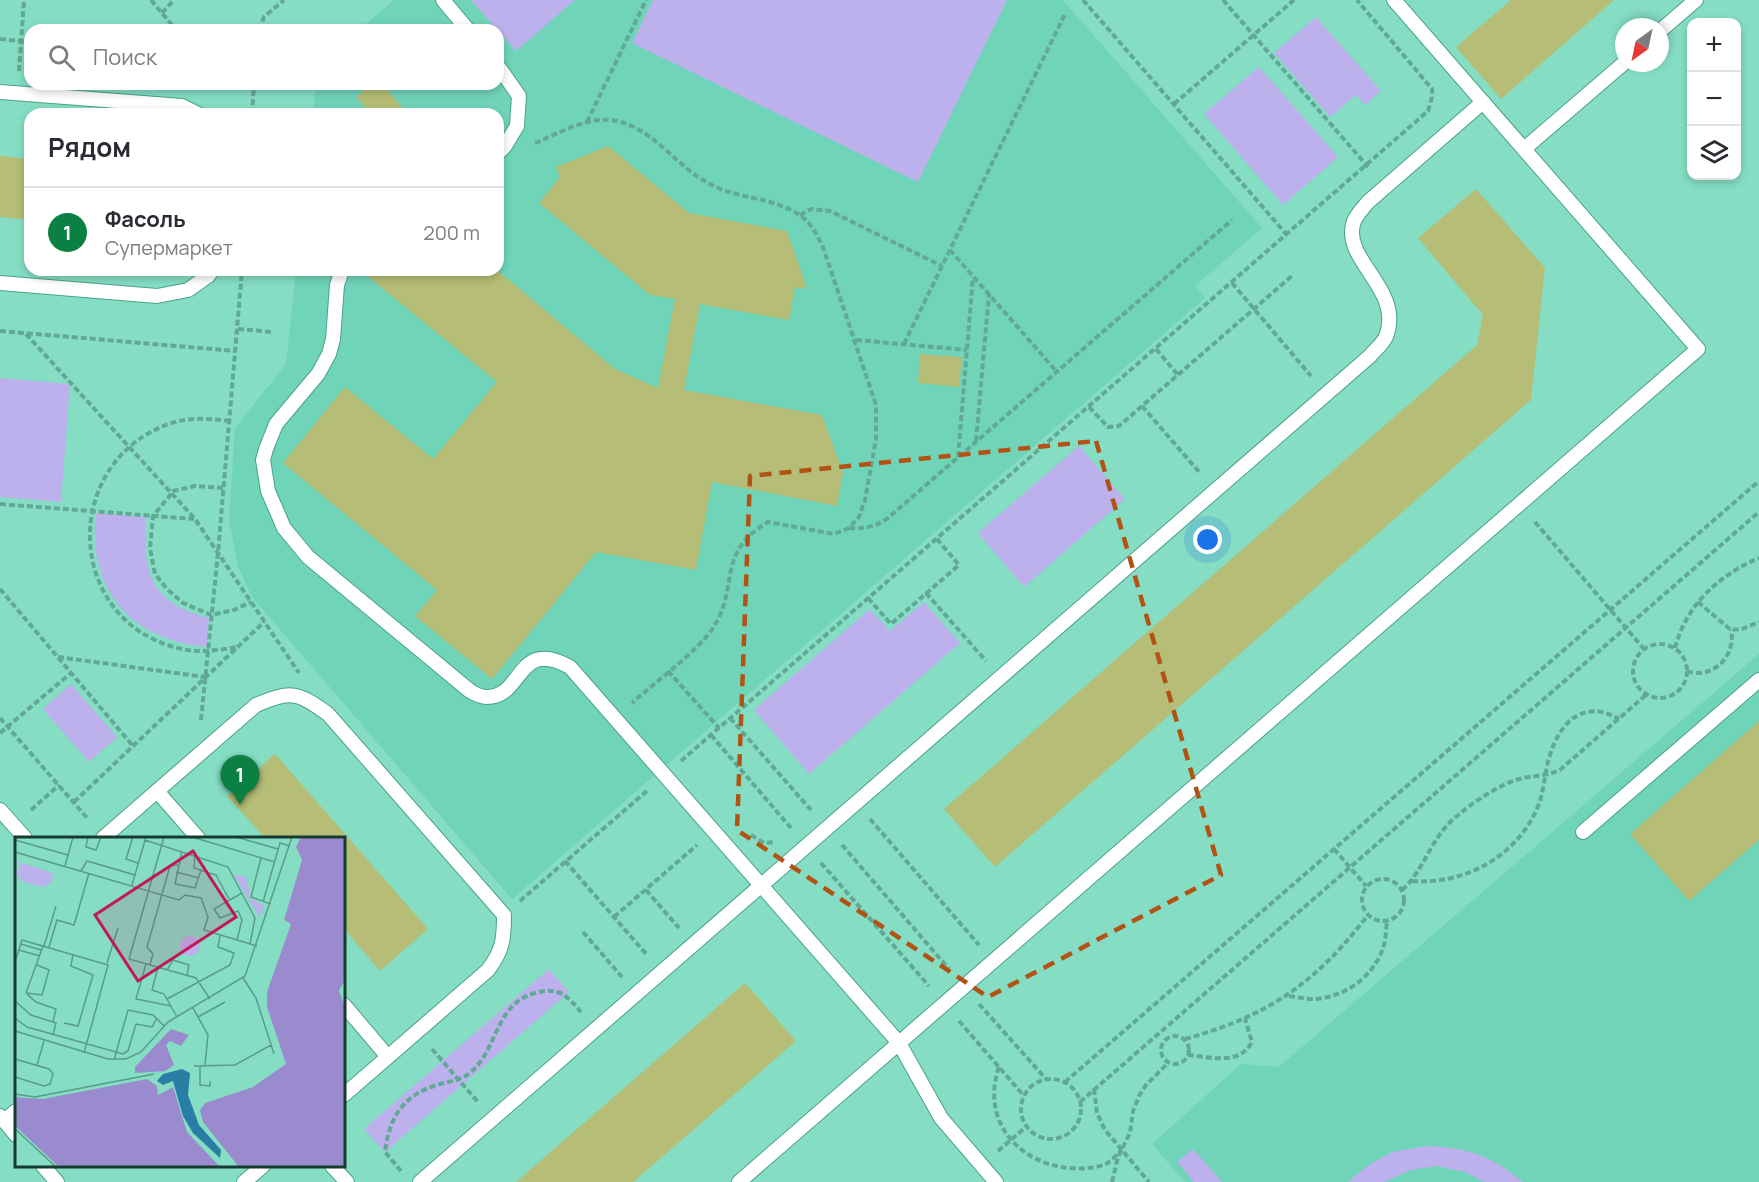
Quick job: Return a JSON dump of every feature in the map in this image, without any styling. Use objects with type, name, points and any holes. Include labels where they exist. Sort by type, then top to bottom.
[{"type":"lane","points":[[443,0],[463,24]]},
{"type":"lane","points":[[739,1182],[1698,349],[1395,0]]},
{"type":"lane","points":[[1669,23],[1696,0]]},
{"type":"lane","points":[[1524,149],[1615,71]]},
{"type":"lane","points":[[504,75],[519,96],[517,126],[504,147]]},
{"type":"lane","points":[[0,92],[186,108]]},
{"type":"lane","points":[[420,1182],[1370,356],[1387,336],[1390,315],[1384,294],[1353,243],[1354,221],[1368,202],[1483,102]]},
{"type":"lane","points":[[0,284],[157,296],[188,290],[208,276]]},
{"type":"lane","points":[[340,276],[337,285],[333,339],[329,354],[318,374],[276,424],[263,460],[268,491],[284,528],[308,557],[470,691],[485,698],[498,696],[507,689],[526,665],[548,658],[557,660],[575,671],[899,1043],[941,1118],[996,1182]]},
{"type":"lane","points":[[1583,832],[1759,680]]},
{"type":"lane","points":[[104,837],[256,705],[280,695],[304,697],[328,714],[504,915],[504,939],[497,958],[488,970],[345,1094]]},
{"type":"lane","points":[[157,791],[197,837]]},
{"type":"lane","points":[[0,810],[24,837]]},
{"type":"lane","points":[[345,1006],[388,1057]]},
{"type":"lane","points":[[15,1111],[2,1119],[15,1134]]},
{"type":"lane","points":[[44,1167],[57,1182]]},
{"type":"lane","points":[[244,1182],[262,1167]]},
{"type":"lane","points":[[333,1167],[347,1182]]},
{"type":"path","points":[[17,93],[24,0]]},
{"type":"path","points":[[151,0],[171,24]]},
{"type":"path","points":[[162,13],[174,0]]},
{"type":"path","points":[[261,24],[264,17],[284,0]]},
{"type":"path","points":[[586,122],[646,0]]},
{"type":"path","points":[[1083,0],[1287,235]]},
{"type":"path","points":[[1223,0],[1386,187]]},
{"type":"path","points":[[1174,104],[1294,0]]},
{"type":"path","points":[[504,915],[1428,111],[1432,97],[1431,89],[1425,79],[1357,0]]},
{"type":"path","points":[[904,344],[1065,14]]},
{"type":"path","points":[[0,39],[24,41]]},
{"type":"path","points":[[252,108],[254,90]]},
{"type":"path","points":[[531,144],[586,122],[610,120],[629,125],[648,136],[709,184],[725,192],[777,202],[800,215],[814,229],[824,250],[856,340],[876,405],[878,421],[865,500],[859,517],[849,528]]},
{"type":"path","points":[[800,215],[812,209],[831,211],[942,266]]},
{"type":"path","points":[[615,717],[702,642],[713,628],[721,614],[727,594],[733,559],[741,543],[754,530],[768,522],[834,534],[849,528],[866,529],[878,525],[1232,220]]},
{"type":"path","points":[[950,250],[1057,372]]},
{"type":"path","points":[[1089,406],[1108,427],[1119,426],[1293,275]]},
{"type":"path","points":[[198,756],[242,276]]},
{"type":"path","points":[[958,458],[973,277]]},
{"type":"path","points":[[1232,283],[1310,373],[1311,380]]},
{"type":"path","points":[[976,442],[989,294]]},
{"type":"path","points":[[238,329],[272,332]]},
{"type":"path","points":[[0,332],[236,351]]},
{"type":"path","points":[[26,334],[195,519],[302,677]]},
{"type":"path","points":[[856,340],[967,350]]},
{"type":"path","points":[[1156,349],[1178,375]]},
{"type":"path","points":[[1142,406],[1216,491]]},
{"type":"path","points":[[230,421],[202,418],[177,422],[152,431],[129,446],[112,464],[99,486],[91,511],[89,533],[91,556],[97,579],[115,608],[141,632],[161,643],[183,650],[208,651],[237,647]]},
{"type":"path","points":[[1065,1082],[1759,481]]},
{"type":"path","points":[[223,488],[195,486],[171,493],[153,516],[150,548],[155,574],[183,603],[211,615],[234,610],[251,602]]},
{"type":"path","points":[[0,504],[195,519]]},
{"type":"path","points":[[1519,505],[1644,649]]},
{"type":"path","points":[[1080,1102],[1759,512]]},
{"type":"path","points":[[868,598],[891,624],[959,565],[937,539]]},
{"type":"path","points":[[1675,648],[1678,635],[1698,602],[1729,573],[1759,558]]},
{"type":"path","points":[[0,589],[133,746]]},
{"type":"path","points":[[926,593],[1000,678]]},
{"type":"path","points":[[0,598],[8,599]]},
{"type":"path","points":[[1687,672],[1705,673],[1718,667],[1728,655],[1732,644],[1731,630],[1698,602]]},
{"type":"path","points":[[74,802],[264,622]]},
{"type":"path","points":[[1731,630],[1759,622]]},
{"type":"path","points":[[1654,644],[1665,644],[1675,648],[1684,659],[1687,672],[1683,685],[1673,694],[1660,698],[1647,694],[1637,685],[1633,672],[1636,659],[1644,649],[1654,644]]},
{"type":"path","points":[[58,657],[206,677]]},
{"type":"path","points":[[669,671],[719,728]]},
{"type":"path","points":[[0,733],[71,673]]},
{"type":"path","points":[[1402,890],[1412,881],[1435,841],[1455,817],[1478,800],[1513,780],[1561,769],[1647,694]]},
{"type":"path","points":[[1412,881],[1431,882],[1457,878],[1482,868],[1504,853],[1522,834],[1536,812],[1545,786],[1553,746],[1564,726],[1576,716],[1587,711],[1608,712],[1619,719]]},
{"type":"path","points":[[0,718],[102,837]]},
{"type":"path","points":[[730,718],[1046,1079]]},
{"type":"path","points":[[711,735],[793,831],[786,836]]},
{"type":"path","points":[[13,825],[59,785]]},
{"type":"path","points":[[856,803],[993,961]]},
{"type":"path","points":[[614,917],[714,830]]},
{"type":"path","points":[[748,833],[764,843],[778,841]]},
{"type":"path","points":[[806,846],[1024,1096]]},
{"type":"path","points":[[1334,849],[1366,886]]},
{"type":"path","points":[[565,861],[661,972]]},
{"type":"path","points":[[1385,878],[1395,881],[1405,899],[1403,910],[1396,917],[1386,921],[1376,921],[1362,906],[1362,896],[1366,886],[1374,880],[1385,878]]},
{"type":"path","points":[[645,890],[693,944]]},
{"type":"path","points":[[1185,1039],[1189,1047],[1184,1061],[1176,1064],[1168,1063],[1161,1049],[1163,1041],[1169,1037],[1178,1036],[1185,1039],[1221,1029],[1245,1019],[1288,995],[1318,972],[1345,945],[1368,915]]},
{"type":"path","points":[[1288,995],[1312,999],[1328,997],[1357,984],[1374,967],[1384,945],[1386,921]]},
{"type":"path","points":[[583,932],[636,994]]},
{"type":"path","points":[[404,1174],[385,1152],[390,1124],[402,1106],[416,1094],[438,1084],[458,1080],[470,1073],[483,1060],[506,1013],[519,1000],[540,992],[566,995],[596,1029]]},
{"type":"path","points":[[1188,1055],[1234,1059],[1242,1056],[1248,1051],[1252,1042],[1245,1019]]},
{"type":"path","points":[[416,1032],[492,1119]]},
{"type":"path","points":[[1112,1182],[1118,1157],[1130,1133],[1133,1111],[1139,1096],[1146,1085],[1168,1063]]},
{"type":"path","points":[[999,1067],[994,1079],[993,1101],[998,1122],[1009,1142],[1024,1157],[1043,1168],[1064,1172],[1086,1171],[1106,1164],[1122,1150]]},
{"type":"path","points":[[1046,1079],[1065,1082],[1075,1090],[1080,1102],[1079,1119],[1075,1128],[1068,1134],[1050,1139],[1033,1133],[1022,1117],[1021,1106],[1024,1096],[1037,1082],[1046,1079]]},
{"type":"path","points":[[1094,1089],[1097,1113],[1105,1130],[1149,1182]]},
{"type":"path","points":[[982,1166],[1027,1126]]},
{"type":"highlighted area","points":[[1096,441],[1221,875],[988,997],[737,830],[750,476]]},
{"type":"shaded area","points":[[394,0],[1063,0],[1262,228],[1195,286],[1205,298],[512,899],[252,597],[238,566],[229,520],[235,428],[286,364],[295,276],[504,276],[504,108],[314,108],[315,90],[504,90],[504,24],[366,24]]},
{"type":"shaded area","points":[[471,0],[575,0],[516,51],[504,37],[504,24],[492,24]]},
{"type":"shaded area","points":[[653,0],[1007,0],[918,182],[632,43]]},
{"type":"shaded area","points":[[1316,17],[1381,91],[1365,105],[1356,95],[1330,117],[1274,53]]},
{"type":"shaded area","points":[[1259,67],[1338,157],[1283,205],[1204,114]]},
{"type":"shaded area","points":[[0,378],[70,384],[61,502],[0,497]]},
{"type":"shaded area","points":[[1079,446],[1125,499],[1024,587],[978,533]]},
{"type":"shaded area","points":[[96,513],[146,517],[146,554],[154,583],[174,604],[189,612],[209,618],[207,647],[180,642],[156,634],[136,622],[119,606],[107,587],[99,565],[95,540]]},
{"type":"shaded area","points":[[924,602],[960,643],[809,774],[754,710],[870,609],[890,631]]},
{"type":"shaded area","points":[[1759,654],[1759,1182],[1185,1182],[1152,1144],[1241,1064],[1279,1067]]},
{"type":"shaded area","points":[[71,684],[117,737],[89,762],[43,709]]},
{"type":"shaded area","points":[[549,969],[569,992],[385,1152],[364,1129]]},
{"type":"shaded area","points":[[1426,1146],[1454,1148],[1489,1159],[1523,1182],[1484,1182],[1465,1172],[1437,1166],[1411,1170],[1384,1182],[1348,1182],[1367,1166],[1392,1152]]},
{"type":"shaded area","points":[[1193,1149],[1222,1182],[1194,1182],[1177,1162]]},
{"type":"building","points":[[1511,0],[1614,0],[1501,99],[1456,47]]},
{"type":"building","points":[[364,90],[387,90],[403,108],[366,108],[356,97]]},
{"type":"building","points":[[608,146],[689,213],[787,231],[807,289],[795,287],[789,320],[700,304],[684,390],[822,415],[843,473],[837,506],[712,482],[696,570],[596,552],[492,679],[415,616],[437,590],[283,463],[345,387],[433,459],[497,382],[367,276],[504,276],[615,369],[658,388],[675,299],[650,295],[539,203],[560,177],[556,167]]},
{"type":"building","points":[[0,156],[24,158],[24,219],[0,217]]},
{"type":"building","points":[[1476,189],[1545,268],[1531,400],[995,867],[944,809],[1477,345],[1483,315],[1418,238]]},
{"type":"building","points":[[920,354],[962,357],[959,387],[918,383]]},
{"type":"building","points":[[1759,721],[1759,840],[1689,901],[1630,834]]},
{"type":"building","points":[[275,754],[428,929],[380,971],[345,930],[345,837],[264,837],[227,796]]},
{"type":"building","points":[[745,983],[796,1041],[633,1182],[516,1182]]},
{"type":"place","name":"Фасоль","points":[[240,805]]}]
